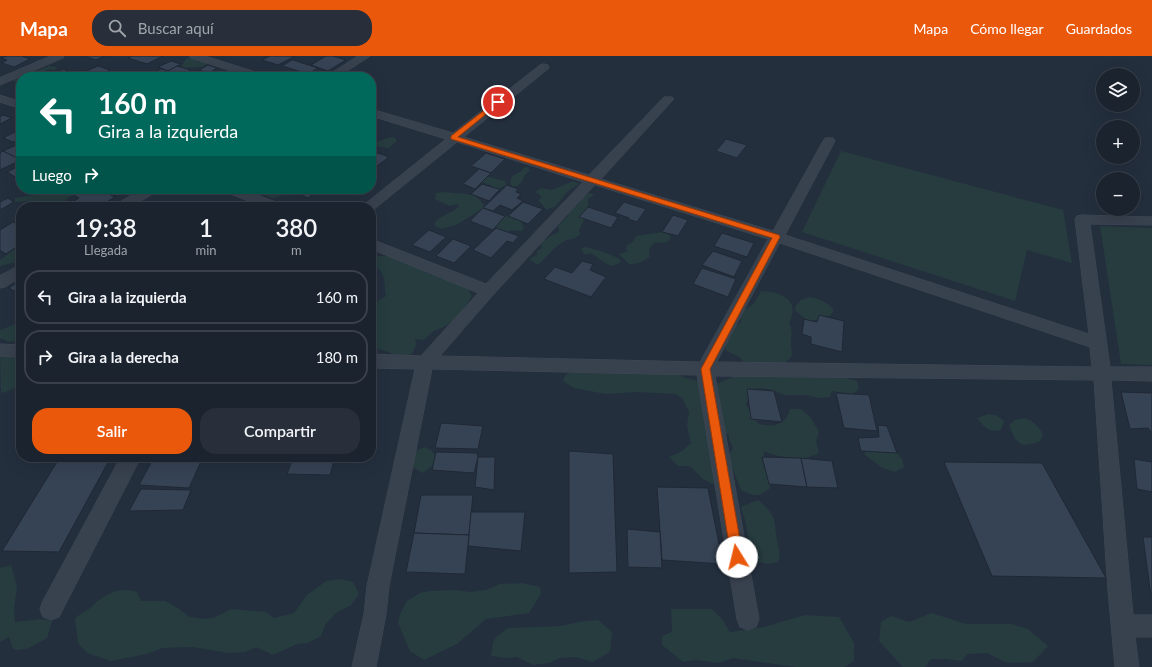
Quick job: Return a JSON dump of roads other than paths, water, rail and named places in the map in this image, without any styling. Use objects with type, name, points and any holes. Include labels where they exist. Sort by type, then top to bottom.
[{"type":"street","points":[[23,72],[59,56]]},
{"type":"street","points":[[195,56],[245,72]]},
{"type":"street","points":[[339,72],[365,56]]},
{"type":"street","points":[[374,202],[544,67]]},
{"type":"street","points":[[0,82],[16,75]]},
{"type":"street","points":[[0,98],[16,104]]},
{"type":"street","points":[[364,667],[375,614],[378,586],[425,362],[488,291],[668,99]]},
{"type":"street","points":[[376,114],[776,237],[1098,343]]},
{"type":"street","points":[[748,619],[706,369],[776,237],[830,141]]},
{"type":"street","points":[[130,202],[143,194]]},
{"type":"street","points":[[243,194],[263,202]]},
{"type":"street","points":[[1127,667],[1122,626],[1102,374],[1082,219],[1152,221]]},
{"type":"street","points":[[376,246],[488,291]]},
{"type":"street","points":[[0,268],[16,272]]},
{"type":"street","points":[[0,283],[16,273]]},
{"type":"street","points":[[0,350],[16,351]]},
{"type":"street","points":[[376,361],[706,369],[1152,374]]},
{"type":"street","points":[[52,609],[128,462]]},
{"type":"street","points":[[1122,626],[1152,626]]}]
